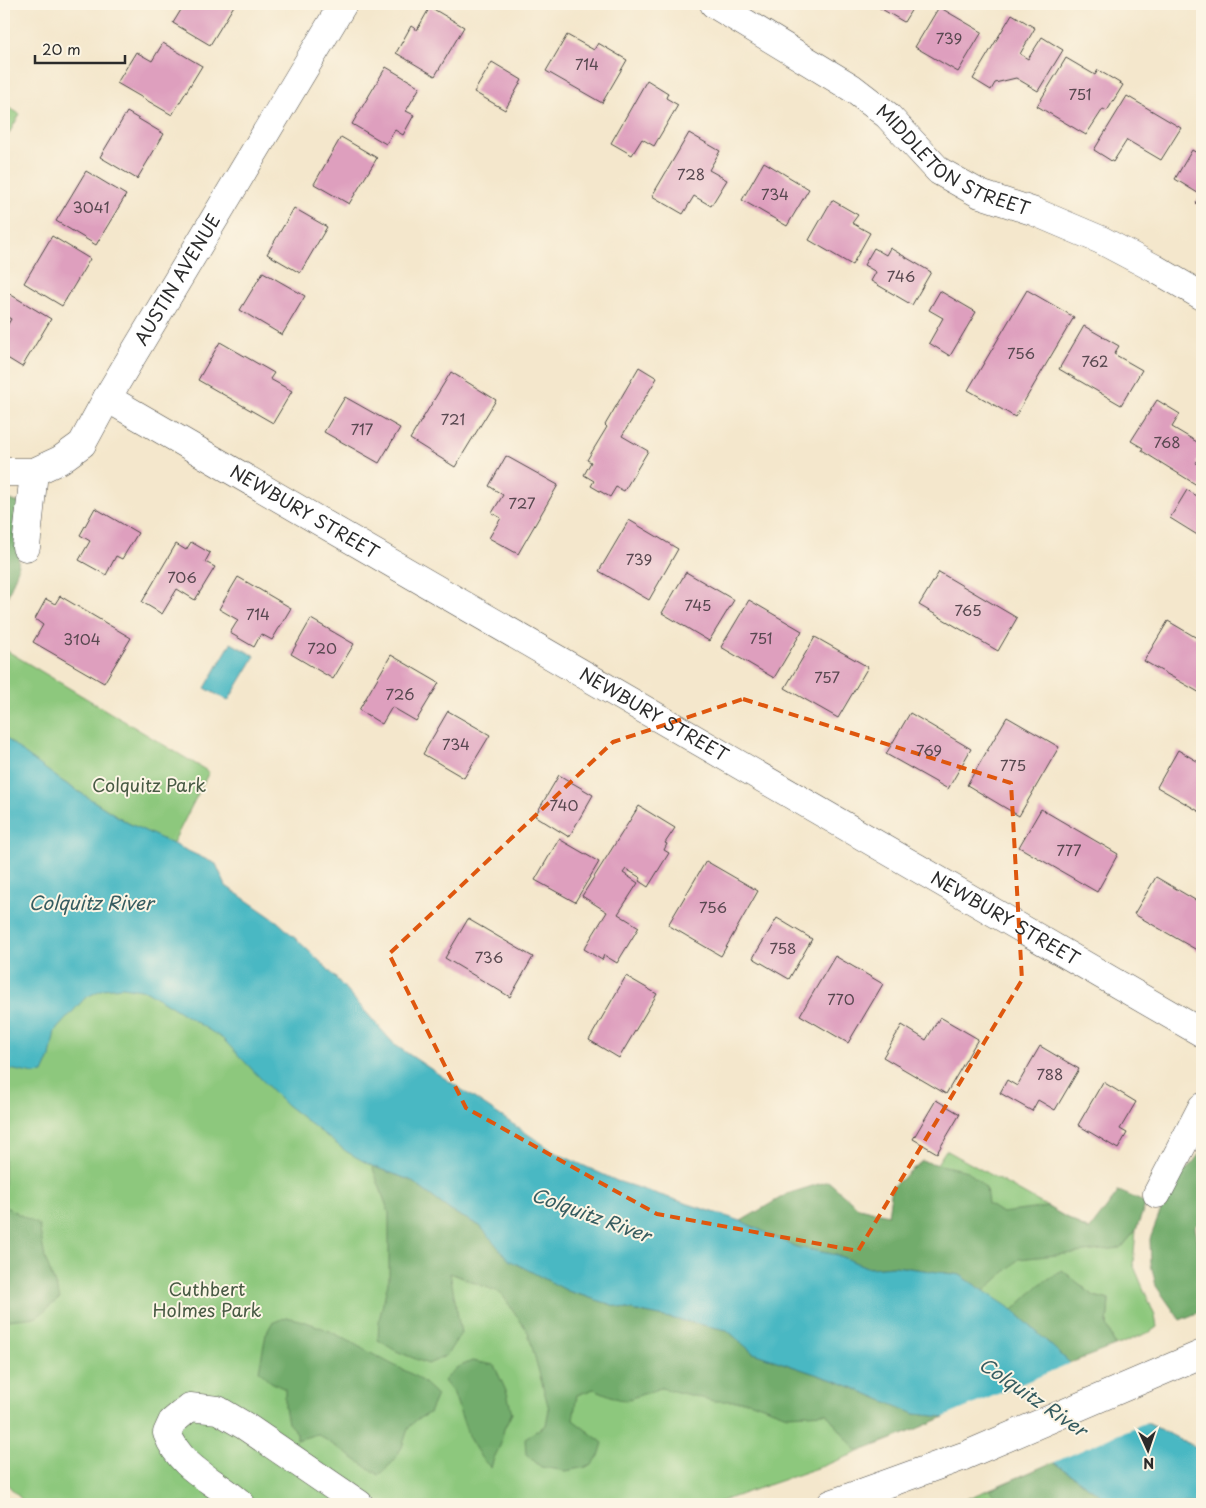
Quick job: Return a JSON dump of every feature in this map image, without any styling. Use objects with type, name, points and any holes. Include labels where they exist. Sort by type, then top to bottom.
[{"type":"street","name":"AUSTIN AVENUE","points":[[34,472],[60,460],[82,444],[107,398],[343,4]]},
{"type":"street","name":"MIDDLETON STREET","points":[[714,4],[852,88],[887,115],[939,171],[980,194],[1035,212],[1100,240],[1202,296]]},
{"type":"street","name":"NEWBURY STREET","points":[[107,398],[1202,1033]]},
{"type":"street","points":[[4,472],[34,472],[26,547]]},
{"type":"street","points":[[1157,1194],[1202,1107]]},
{"type":"street","points":[[831,1504],[964,1456],[1202,1354]]},
{"type":"street","points":[[241,1504],[230,1494],[196,1472],[180,1457],[172,1446],[167,1433],[172,1422],[190,1407],[218,1410],[245,1426],[359,1504]]},
{"type":"highlighted area","points":[[743,699],[1011,783],[1022,980],[858,1251],[657,1214],[466,1108],[389,954],[613,742]]},
{"type":"green space","points":[[4,105],[20,114],[4,142]]},
{"type":"green space","points":[[4,498],[22,504],[18,569],[4,606]]},
{"type":"green space","name":"Colquitz Park","points":[[4,649],[209,772],[172,845],[128,823],[62,781],[4,752]]},
{"type":"green space","name":"Cuthbert Holmes Park","points":[[4,878],[987,1414],[1113,1504],[954,1504],[1052,1463],[995,1433],[944,1417],[823,1466],[713,1504],[26,1504],[4,1481]]},
{"type":"green space","points":[[946,1150],[1121,1248],[1136,1230],[1133,1264],[1155,1316],[1157,1327],[1150,1332],[1115,1346],[1107,1326],[1109,1300],[1094,1296],[1062,1270],[1014,1310],[1098,1389],[1145,1422],[1202,1450],[1202,1475],[869,1268]]},
{"type":"green space","points":[[1202,1150],[1202,1220],[1195,1227],[1202,1268],[1202,1311],[1180,1320],[1156,1286],[1151,1264],[1150,1239],[1169,1189]]},
{"type":"green space","points":[[922,1161],[968,1171],[986,1188],[988,1204],[1002,1213],[1048,1207],[1089,1231],[1119,1191],[1146,1203],[1136,1230],[1121,1248],[1019,1259],[984,1291],[960,1275],[894,1266],[869,1268],[837,1255],[796,1247],[741,1221],[787,1194],[828,1181],[859,1208],[888,1215],[892,1187]]},
{"type":"green space","points":[[372,1166],[410,1180],[451,1211],[480,1226],[510,1260],[568,1291],[622,1308],[727,1330],[753,1353],[842,1383],[915,1414],[944,1417],[900,1436],[857,1451],[826,1413],[787,1415],[749,1401],[714,1401],[661,1388],[623,1401],[594,1389],[577,1395],[573,1420],[603,1443],[599,1456],[591,1466],[566,1471],[541,1467],[526,1454],[525,1438],[546,1425],[549,1409],[528,1332],[501,1293],[450,1273],[461,1333],[446,1356],[428,1364],[396,1351],[378,1340],[379,1320],[389,1278],[389,1213]]},
{"type":"green space","points":[[4,1206],[39,1225],[45,1258],[60,1298],[37,1317],[8,1320],[4,1317]]},
{"type":"green space","points":[[1062,1270],[1094,1296],[1109,1300],[1107,1325],[1115,1346],[1070,1363],[1013,1310],[1039,1285]]},
{"type":"green space","points":[[286,1317],[313,1324],[336,1334],[413,1375],[437,1395],[429,1413],[416,1420],[408,1429],[402,1447],[393,1462],[379,1475],[317,1434],[297,1440],[297,1433],[288,1423],[285,1407],[285,1389],[271,1382],[259,1371],[266,1334],[272,1323]]},
{"type":"green space","points":[[472,1361],[494,1365],[507,1393],[512,1413],[504,1429],[500,1446],[491,1468],[482,1459],[469,1438],[454,1394],[444,1381],[456,1368]]},
{"type":"green space","points":[[1053,1462],[1113,1504],[1004,1504],[990,1490]]},
{"type":"water","points":[[231,643],[255,656],[228,701],[205,688]]},
{"type":"water","name":"Colquitz River","points":[[4,736],[62,781],[128,823],[216,864],[226,886],[278,922],[326,967],[395,1045],[556,1153],[617,1181],[741,1221],[796,1247],[837,1255],[869,1268],[894,1266],[960,1275],[1013,1310],[1098,1389],[1145,1422],[1202,1450],[1202,1504],[1113,1504],[1053,1462],[995,1433],[944,1417],[915,1414],[842,1383],[753,1353],[727,1330],[622,1308],[568,1291],[509,1260],[480,1226],[451,1211],[410,1180],[372,1166],[347,1152],[286,1105],[223,1039],[147,991],[122,987],[103,989],[85,998],[55,1031],[50,1057],[43,1073],[34,1074],[5,1068]]},
{"type":"pier","points":[[1073,1362],[1099,1387],[1149,1421],[1050,1464],[994,1435],[945,1420],[944,1417]]},
{"type":"building","points":[[182,4],[235,4],[210,45],[173,23],[184,5]]},
{"type":"building","points":[[873,4],[915,4],[904,22]]},
{"type":"building","points":[[430,7],[464,27],[435,76],[396,53],[411,26],[417,30]]},
{"type":"building","points":[[939,7],[982,32],[958,72],[915,47]]},
{"type":"building","points":[[1012,14],[1035,28],[1020,54],[1028,59],[1042,37],[1063,50],[1038,91],[1016,78],[995,83],[991,90],[973,79]]},
{"type":"building","points":[[567,35],[594,50],[598,43],[627,60],[602,103],[546,71]]},
{"type":"building","points":[[163,43],[202,66],[172,115],[117,83],[136,52],[152,61]]},
{"type":"building","points":[[1066,58],[1095,75],[1098,70],[1123,85],[1107,111],[1103,109],[1086,135],[1037,106]]},
{"type":"building","points":[[492,62],[522,80],[505,110],[474,92]]},
{"type":"building","points":[[386,67],[420,87],[406,111],[414,115],[403,135],[395,130],[386,144],[352,124]]},
{"type":"building","points":[[647,80],[668,93],[666,98],[678,105],[654,146],[642,139],[632,155],[611,143]]},
{"type":"building","points":[[1127,96],[1181,128],[1161,160],[1127,140],[1113,162],[1094,150]]},
{"type":"building","points":[[127,112],[164,134],[137,179],[100,157]]},
{"type":"building","points":[[689,133],[720,151],[709,170],[727,180],[711,206],[694,196],[683,214],[652,196]]},
{"type":"building","points":[[341,137],[377,158],[349,204],[314,184]]},
{"type":"building","points":[[1192,150],[1202,156],[1202,207],[1196,203],[1201,195],[1175,179]]},
{"type":"building","points":[[764,162],[809,189],[787,226],[742,200]]},
{"type":"building","points":[[86,171],[126,195],[96,245],[56,221]]},
{"type":"building","points":[[832,200],[858,215],[852,223],[870,233],[852,265],[809,240]]},
{"type":"building","points":[[294,208],[327,227],[300,273],[267,254]]},
{"type":"building","points":[[52,236],[90,259],[62,306],[24,283]]},
{"type":"building","points":[[874,248],[886,255],[890,248],[931,272],[912,305],[871,281],[876,272],[864,265]]},
{"type":"building","points":[[263,272],[305,296],[282,335],[240,310]]},
{"type":"building","points":[[1027,290],[1074,317],[1015,417],[968,390]]},
{"type":"building","points":[[940,291],[976,312],[950,356],[929,343],[943,318],[929,310]]},
{"type":"building","points":[[8,293],[51,319],[22,367],[4,356],[4,331],[11,319],[4,315],[4,301]]},
{"type":"building","points":[[1084,326],[1119,346],[1114,354],[1142,370],[1121,405],[1059,369]]},
{"type":"building","points":[[220,342],[274,373],[270,379],[292,391],[273,423],[198,380]]},
{"type":"building","points":[[639,367],[657,378],[622,436],[648,451],[624,491],[616,487],[610,497],[591,486],[594,481],[584,475],[591,462],[587,460]]},
{"type":"building","points":[[451,372],[496,400],[455,467],[410,439]]},
{"type":"building","points":[[345,397],[400,428],[379,463],[324,432]]},
{"type":"building","points":[[1157,400],[1180,414],[1172,427],[1202,445],[1202,453],[1196,463],[1202,466],[1202,483],[1200,487],[1142,451],[1143,448],[1131,441]]},
{"type":"building","points":[[506,456],[558,485],[518,554],[489,538],[501,518],[492,513],[503,495],[489,486]]},
{"type":"building","points":[[1187,490],[1202,499],[1202,530],[1199,536],[1170,518]]},
{"type":"building","points":[[95,508],[138,533],[122,559],[116,556],[106,575],[79,560],[90,541],[80,535]]},
{"type":"building","points":[[629,520],[678,549],[649,600],[599,571]]},
{"type":"building","points":[[191,542],[210,553],[205,562],[215,567],[195,600],[177,589],[162,614],[142,602],[176,544],[186,550]]},
{"type":"building","points":[[686,572],[734,600],[709,641],[662,613]]},
{"type":"building","points":[[939,572],[1017,618],[998,651],[919,605]]},
{"type":"building","points":[[238,577],[291,608],[272,640],[261,634],[254,647],[230,633],[238,620],[219,609]]},
{"type":"building","points":[[60,596],[131,638],[104,683],[33,642],[43,625],[35,619],[46,599],[55,604]]},
{"type":"building","points":[[749,600],[802,631],[774,678],[721,647]]},
{"type":"building","points":[[311,619],[354,644],[333,679],[291,654]]},
{"type":"building","points":[[1168,621],[1202,641],[1202,694],[1144,661]]},
{"type":"building","points":[[815,637],[868,667],[838,718],[785,688]]},
{"type":"building","points":[[391,655],[439,683],[416,721],[392,707],[382,724],[359,710]]},
{"type":"building","points":[[448,711],[490,735],[464,778],[423,754]]},
{"type":"building","points":[[910,713],[971,749],[948,789],[886,754]]},
{"type":"building","points":[[1007,717],[1059,747],[1019,816],[967,785]]},
{"type":"building","points":[[1178,750],[1202,764],[1202,813],[1157,787]]},
{"type":"building","points":[[559,775],[593,795],[569,837],[535,816]]},
{"type":"building","points":[[639,806],[675,828],[665,843],[667,844],[664,850],[669,853],[648,887],[639,881],[641,878],[626,869],[623,873],[638,883],[618,914],[639,927],[617,963],[604,955],[602,960],[584,949],[607,912],[582,896]]},
{"type":"building","points":[[1041,809],[1118,854],[1097,892],[1019,847]]},
{"type":"building","points":[[559,839],[599,862],[575,902],[535,880]]},
{"type":"building","points":[[706,861],[758,891],[721,956],[668,925]]},
{"type":"building","points":[[1156,877],[1202,904],[1202,953],[1134,914]]},
{"type":"building","points":[[777,918],[812,939],[789,979],[753,958]]},
{"type":"building","points":[[468,919],[533,957],[510,997],[445,958]]},
{"type":"building","points":[[835,956],[883,984],[848,1043],[800,1015]]},
{"type":"building","points":[[626,976],[657,994],[619,1058],[589,1040]]},
{"type":"building","points":[[940,1017],[978,1039],[946,1094],[883,1057],[902,1025],[926,1040]]},
{"type":"building","points":[[1040,1046],[1079,1069],[1055,1110],[1038,1100],[1032,1111],[1000,1093],[1007,1080],[1017,1086]]},
{"type":"building","points":[[1103,1082],[1136,1102],[1120,1129],[1127,1133],[1118,1149],[1078,1125]]},
{"type":"building","points":[[936,1100],[960,1114],[937,1153],[913,1139]]}]
